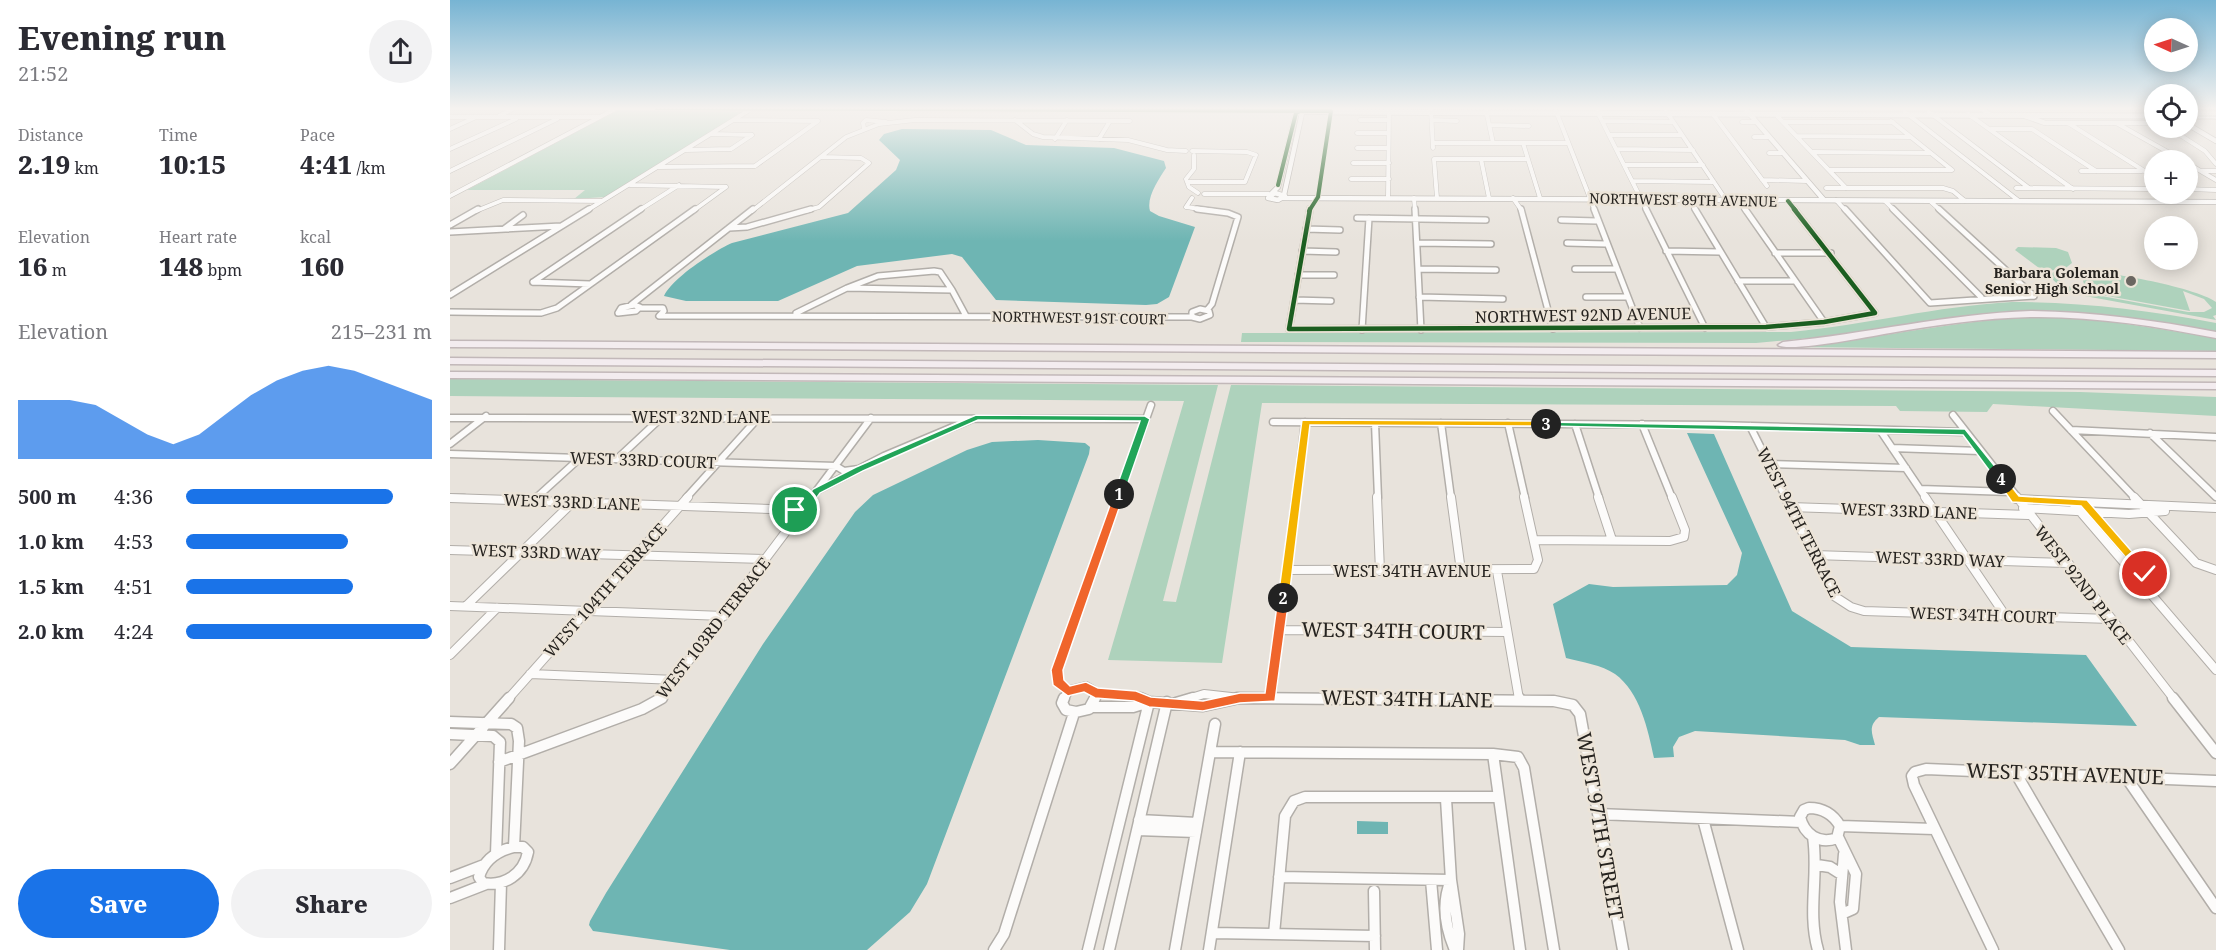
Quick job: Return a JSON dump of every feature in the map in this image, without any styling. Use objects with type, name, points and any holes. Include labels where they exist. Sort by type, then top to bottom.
[{"type":"highway","points":[[1658,352],[1809,344],[1973,318],[2026,314],[2104,318],[2216,335]]},
{"type":"highway","points":[[450,345],[2216,355]]},
{"type":"highway","points":[[680,346],[697,350],[968,361]]},
{"type":"highway","points":[[450,359],[2216,368]]},
{"type":"highway","points":[[450,359],[2216,374]]},
{"type":"highway","points":[[550,375],[655,369],[867,364]]},
{"type":"highway","points":[[450,375],[2216,386]]},
{"type":"highway","points":[[2092,385],[2121,390],[2216,394]]},
{"type":"street","points":[[450,171],[488,152]]},
{"type":"street","points":[[450,196],[533,152]]},
{"type":"street","points":[[450,295],[682,152]]},
{"type":"street","points":[[659,167],[755,166],[774,152]]},
{"type":"street","points":[[639,308],[629,313],[618,312],[621,308],[631,305],[829,152]]},
{"type":"street","points":[[1182,152],[1202,152]]},
{"type":"street","points":[[1187,182],[1245,182],[1249,179],[1256,155],[1253,152]]},
{"type":"street","points":[[1270,195],[1278,185],[1286,152]]},
{"type":"street","points":[[1284,196],[1293,152]]},
{"type":"street","points":[[1325,152],[1318,197],[1309,211],[1294,300],[1331,301]]},
{"type":"street","points":[[1388,197],[1389,152]]},
{"type":"street","points":[[1526,152],[1540,198]]},
{"type":"street","points":[[1572,152],[1640,328]]},
{"type":"street","points":[[1618,152],[1705,328]]},
{"type":"street","points":[[1694,152],[1726,200]]},
{"type":"street","points":[[1741,152],[1767,186]]},
{"type":"street","points":[[1813,152],[1846,188]]},
{"type":"street","points":[[1829,170],[1952,170],[1930,153],[1852,152]]},
{"type":"street","points":[[1957,152],[2019,201]]},
{"type":"street","points":[[1982,152],[2029,188]]},
{"type":"street","points":[[2022,152],[2073,189]]},
{"type":"street","points":[[2068,152],[2096,171]]},
{"type":"street","points":[[2114,152],[2144,171]]},
{"type":"street","points":[[2206,152],[2216,164]]},
{"type":"street","points":[[1769,153],[1783,153],[1824,200]]},
{"type":"street","points":[[1194,154],[1194,169],[1186,178],[1196,196]]},
{"type":"street","points":[[729,228],[747,227],[819,207],[869,164],[861,158],[823,157]]},
{"type":"street","points":[[1437,198],[1434,159],[1528,159]]},
{"type":"street","points":[[1481,159],[1489,198]]},
{"type":"street","points":[[1353,163],[1389,163]]},
{"type":"street","points":[[1624,165],[1702,165]]},
{"type":"street","points":[[2081,171],[2144,171]]},
{"type":"street","points":[[2200,171],[2216,171]]},
{"type":"street","points":[[2200,171],[2216,180]]},
{"type":"street","points":[[1351,179],[1389,179]]},
{"type":"street","points":[[1762,180],[1807,181]]},
{"type":"street","points":[[1633,181],[1714,182]]},
{"type":"street","points":[[450,312],[551,311],[726,187],[630,185]]},
{"type":"street","points":[[591,284],[533,282],[679,185]]},
{"type":"street","points":[[1252,195],[1270,191],[1278,185]]},
{"type":"street","points":[[1826,188],[1949,189],[1965,201]]},
{"type":"street","points":[[2016,188],[2144,189]]},
{"type":"street","points":[[2198,189],[2216,190]]},
{"type":"street","points":[[1196,196],[1270,195]]},
{"type":"street","points":[[1207,310],[1210,312],[1209,317],[1200,319],[1192,317],[1194,311],[1207,310],[1212,304],[1216,284],[1228,254],[1231,235],[1238,218],[1235,213],[1196,211],[1185,206],[1196,196],[1270,195]]},
{"type":"street","name":"NORTHWEST 89TH AVENUE","points":[[1270,195],[1739,201],[2216,202]]},
{"type":"street","points":[[1414,198],[1420,330]]},
{"type":"street","points":[[1513,198],[1522,211],[1553,329]]},
{"type":"street","points":[[1689,199],[1766,327]]},
{"type":"street","points":[[1836,200],[1930,303],[1981,297],[2034,296],[1930,201]]},
{"type":"street","points":[[450,225],[495,202],[602,201]]},
{"type":"street","points":[[1739,201],[1824,322]]},
{"type":"street","points":[[1788,201],[1831,253]]},
{"type":"street","points":[[1886,201],[1981,297]]},
{"type":"street","points":[[504,229],[523,215]]},
{"type":"street","points":[[1357,218],[1486,220]]},
{"type":"street","points":[[1362,330],[1369,218]]},
{"type":"street","points":[[1561,220],[1597,221]]},
{"type":"street","points":[[450,232],[561,226]]},
{"type":"street","points":[[1306,229],[1340,230]]},
{"type":"street","points":[[1417,243],[1491,244]]},
{"type":"street","points":[[1567,243],[1606,244]]},
{"type":"street","points":[[1302,251],[1336,252]]},
{"type":"street","points":[[1666,251],[1720,252]]},
{"type":"street","points":[[1775,253],[1831,253]]},
{"type":"street","name":"NORTHWEST 92ND AVENUE","points":[[1294,300],[1289,329],[1766,327],[1824,322],[1875,313],[1831,253]]},
{"type":"street","points":[[1575,268],[1616,269]]},
{"type":"street","points":[[1418,269],[1496,270]]},
{"type":"street","points":[[792,315],[847,288],[878,276],[934,271],[940,272],[966,316]]},
{"type":"street","points":[[1298,275],[1334,275]]},
{"type":"street","points":[[1738,281],[1795,281]]},
{"type":"street","points":[[847,288],[952,290]]},
{"type":"street","points":[[1419,297],[1503,299]]},
{"type":"street","points":[[1586,297],[1628,297]]},
{"type":"street","points":[[631,305],[639,308]]},
{"type":"street","name":"NORTHWEST 91ST COURT","points":[[639,308],[663,308],[664,311],[659,316],[966,316],[1121,320],[1192,317]]},
{"type":"street","points":[[1068,691],[1058,682],[1057,670],[1151,405]]},
{"type":"street","points":[[2054,411],[2193,561],[2203,567],[2216,570]]},
{"type":"street","name":"WEST 92ND PLACE","points":[[1953,415],[2010,492],[2216,753]]},
{"type":"street","points":[[450,444],[487,416]]},
{"type":"street","name":"WEST 32ND LANE","points":[[450,418],[487,416],[1145,419]]},
{"type":"street","points":[[617,459],[662,417]]},
{"type":"street","name":"WEST 104TH TERRACE","points":[[450,764],[759,417]]},
{"type":"street","name":"WEST 103RD TERRACE","points":[[499,762],[652,705],[662,698],[871,418]]},
{"type":"street","points":[[952,418],[956,426]]},
{"type":"street","points":[[816,491],[859,469],[976,418]]},
{"type":"street","points":[[1274,422],[1642,424],[1965,432]]},
{"type":"street","points":[[1271,698],[1305,422]]},
{"type":"street","points":[[1375,423],[1380,571]]},
{"type":"street","points":[[1441,423],[1461,571]]},
{"type":"street","points":[[1508,423],[1534,540],[1675,541],[1684,537],[1685,530],[1642,424]]},
{"type":"street","points":[[1575,424],[1612,540]]},
{"type":"street","name":"WEST 94TH TERRACE","points":[[1750,426],[1835,598],[1856,610]]},
{"type":"street","points":[[1880,430],[2005,615]]},
{"type":"street","points":[[2071,430],[2216,437]]},
{"type":"street","points":[[2150,433],[2216,497]]},
{"type":"street","points":[[1892,448],[1980,451]]},
{"type":"street","name":"WEST 33RD COURT","points":[[450,454],[836,466],[844,471],[859,469]]},
{"type":"street","points":[[533,501],[580,458]]},
{"type":"street","points":[[1769,464],[1906,468]]},
{"type":"street","name":"WEST 33RD LANE","points":[[1920,489],[2010,492]]},
{"type":"street","name":"WEST 33RD LANE","points":[[450,498],[802,510]]},
{"type":"street","points":[[2016,499],[2072,502],[2091,511],[2135,513],[2145,509],[2216,508]]},
{"type":"street","points":[[2037,500],[2044,509]]},
{"type":"street","points":[[466,606],[573,502]]},
{"type":"street","points":[[2113,504],[2121,512]]},
{"type":"street","points":[[2082,507],[2113,504],[2145,509],[2216,513]]},
{"type":"street","name":"WEST 33RD LANE","points":[[1790,507],[1935,512],[2025,511],[2082,507]]},
{"type":"street","points":[[2082,507],[2216,670]]},
{"type":"street","points":[[2091,511],[2145,574]]},
{"type":"street","name":"WEST 34TH AVENUE","points":[[1287,570],[1528,571],[1536,568],[1538,560],[1534,540]]},
{"type":"street","name":"WEST 33RD WAY","points":[[450,550],[766,559]]},
{"type":"street","name":"WEST 33RD WAY","points":[[1814,555],[2067,563]]},
{"type":"street","points":[[1497,571],[1519,700]]},
{"type":"street","points":[[450,606],[723,616]]},
{"type":"street","points":[[450,655],[497,608]]},
{"type":"street","name":"WEST 34TH COURT","points":[[1856,610],[2111,619]]},
{"type":"street","name":"WEST 34TH COURT","points":[[1279,630],[1508,632]]},
{"type":"street","points":[[530,674],[676,680]]},
{"type":"street","points":[[1149,702],[1136,696],[1095,693],[1086,686],[1068,691],[1063,699],[1063,707],[1074,713],[1091,707],[1133,707],[1149,702],[1210,705],[1240,698]]},
{"type":"street","points":[[1091,707],[1096,700],[1095,693]]},
{"type":"street","points":[[1172,702],[1210,694],[1240,698]]},
{"type":"street","points":[[1210,694],[1210,705]]},
{"type":"street","name":"WEST 34TH LANE","points":[[1240,698],[1519,700],[1559,701],[1573,705]]},
{"type":"street","points":[[1088,950],[1149,702]]},
{"type":"street","points":[[1109,950],[1138,825],[1172,702]]},
{"type":"street","name":"WEST 97TH STREET","points":[[1573,705],[1580,714],[1623,950]]},
{"type":"street","points":[[996,948],[1004,934],[1074,713]]},
{"type":"street","points":[[450,722],[511,724],[517,728],[514,847]]},
{"type":"street","points":[[1175,950],[1215,724]]},
{"type":"street","points":[[450,734],[499,738],[496,854]]},
{"type":"street","points":[[1210,752],[1515,756],[1524,768],[1554,950]]},
{"type":"street","points":[[1209,950],[1240,752]]},
{"type":"street","points":[[1493,754],[1520,950]]},
{"type":"street","name":"WEST 35TH AVENUE","points":[[1934,829],[1912,780],[1915,772],[1926,769],[2216,781]]},
{"type":"street","points":[[2015,772],[2119,950]]},
{"type":"street","points":[[2126,777],[2216,908]]},
{"type":"street","points":[[1274,934],[1285,814],[1288,806],[1297,799],[1446,799],[1498,796]]},
{"type":"street","points":[[1431,880],[1437,948],[1456,948],[1455,894],[1451,880],[1446,799]]},
{"type":"street","points":[[1800,822],[1804,810],[1815,808],[1833,816],[1839,831],[1844,854],[1839,902],[1844,913],[1842,936],[1846,950]]},
{"type":"street","points":[[1598,814],[1800,822],[1813,837],[1829,842],[1839,831],[1934,829],[1993,950]]},
{"type":"street","points":[[1702,819],[1738,950]]},
{"type":"street","points":[[1138,825],[1196,828]]},
{"type":"street","points":[[1813,837],[1817,866],[1810,912],[1818,950]]},
{"type":"street","points":[[450,878],[484,865],[496,854],[514,847],[526,849],[528,860],[514,875],[501,883],[486,884],[450,898]]},
{"type":"street","points":[[1844,854],[1852,861],[1857,887],[1853,909],[1844,913]]},
{"type":"street","points":[[484,865],[479,877],[486,884]]},
{"type":"street","points":[[1817,866],[1830,867],[1841,874]]},
{"type":"street","points":[[1279,877],[1451,880]]},
{"type":"street","points":[[499,950],[501,883]]},
{"type":"street","points":[[1374,891],[1375,950]]},
{"type":"street","points":[[1212,933],[1375,936]]},
{"type":"green space","points":[[538,152],[678,152],[605,197],[574,199],[585,190],[467,190]]},
{"type":"green space","points":[[2018,247],[2056,248],[2068,252],[2072,263],[2063,270],[2142,279],[2204,296],[2216,302],[2216,315],[2213,316],[2216,320],[2063,292],[2063,289],[2051,278],[2051,274],[2056,270],[2043,271],[2015,250]],"holes":[[[2065,273],[2081,273],[2086,292],[2190,311],[2183,291],[2204,299],[2212,308],[2204,312],[2188,312],[2085,293],[2061,283],[2059,276]]]},
{"type":"green space","points":[[2012,302],[2089,305],[2165,314],[2216,323],[2216,333],[2174,325],[2015,312],[1966,316],[1855,334],[1756,343],[1241,342],[1242,333],[1791,332],[1956,307]]},
{"type":"green space","points":[[2040,317],[2101,320],[2216,338],[2216,351],[1786,347],[1976,322]]},
{"type":"green space","points":[[450,379],[1218,385],[1163,601],[1176,602],[1231,385],[2080,392],[2216,397],[2216,416],[1993,404],[1987,412],[1900,411],[1896,406],[1262,403],[1222,663],[1108,660],[1184,401],[450,396]]},
{"type":"water","points":[[892,152],[1131,152],[1164,161],[1166,168],[1151,194],[1150,211],[1195,227],[1169,297],[1157,304],[996,300],[962,257],[952,254],[857,266],[778,301],[686,301],[664,296],[684,273],[732,243],[848,213],[896,170],[900,160]]},
{"type":"water","points":[[1687,433],[1714,434],[1792,611],[1851,647],[2086,655],[2137,726],[1879,717],[1872,727],[1875,745],[1860,745],[1845,740],[1695,731],[1679,737],[1673,747],[1674,757],[1654,758],[1642,712],[1624,682],[1604,668],[1566,658],[1553,604],[1589,584],[1613,587],[1727,585],[1737,575],[1742,553]]},
{"type":"water","points":[[1038,440],[1085,443],[1090,447],[1089,454],[927,884],[910,912],[867,950],[730,950],[593,931],[589,925],[590,921],[606,893],[763,644],[855,512],[873,495],[967,450],[992,442]]},
{"type":"water","points":[[1357,821],[1388,822],[1388,834],[1357,834]]},
{"type":"cycle path","points":[[1278,185],[1286,152]]},
{"type":"cycle path","points":[[1325,152],[1318,197],[1309,211],[1289,329],[1766,327],[1824,322],[1875,313],[1788,201]]},
{"type":"place","name":"Barbara Goleman Senior High School","points":[[2131,281]]},
{"type":"route","points":[[795,510],[802,510],[816,491],[859,469],[976,418],[1145,419],[1056,677],[1068,691],[1086,686],[1095,693],[1136,696],[1149,702],[1176,702],[1195,706],[1217,704],[1240,698],[1271,698],[1305,422],[1642,424],[1965,432],[2016,499],[2084,502],[2145,574]]}]
